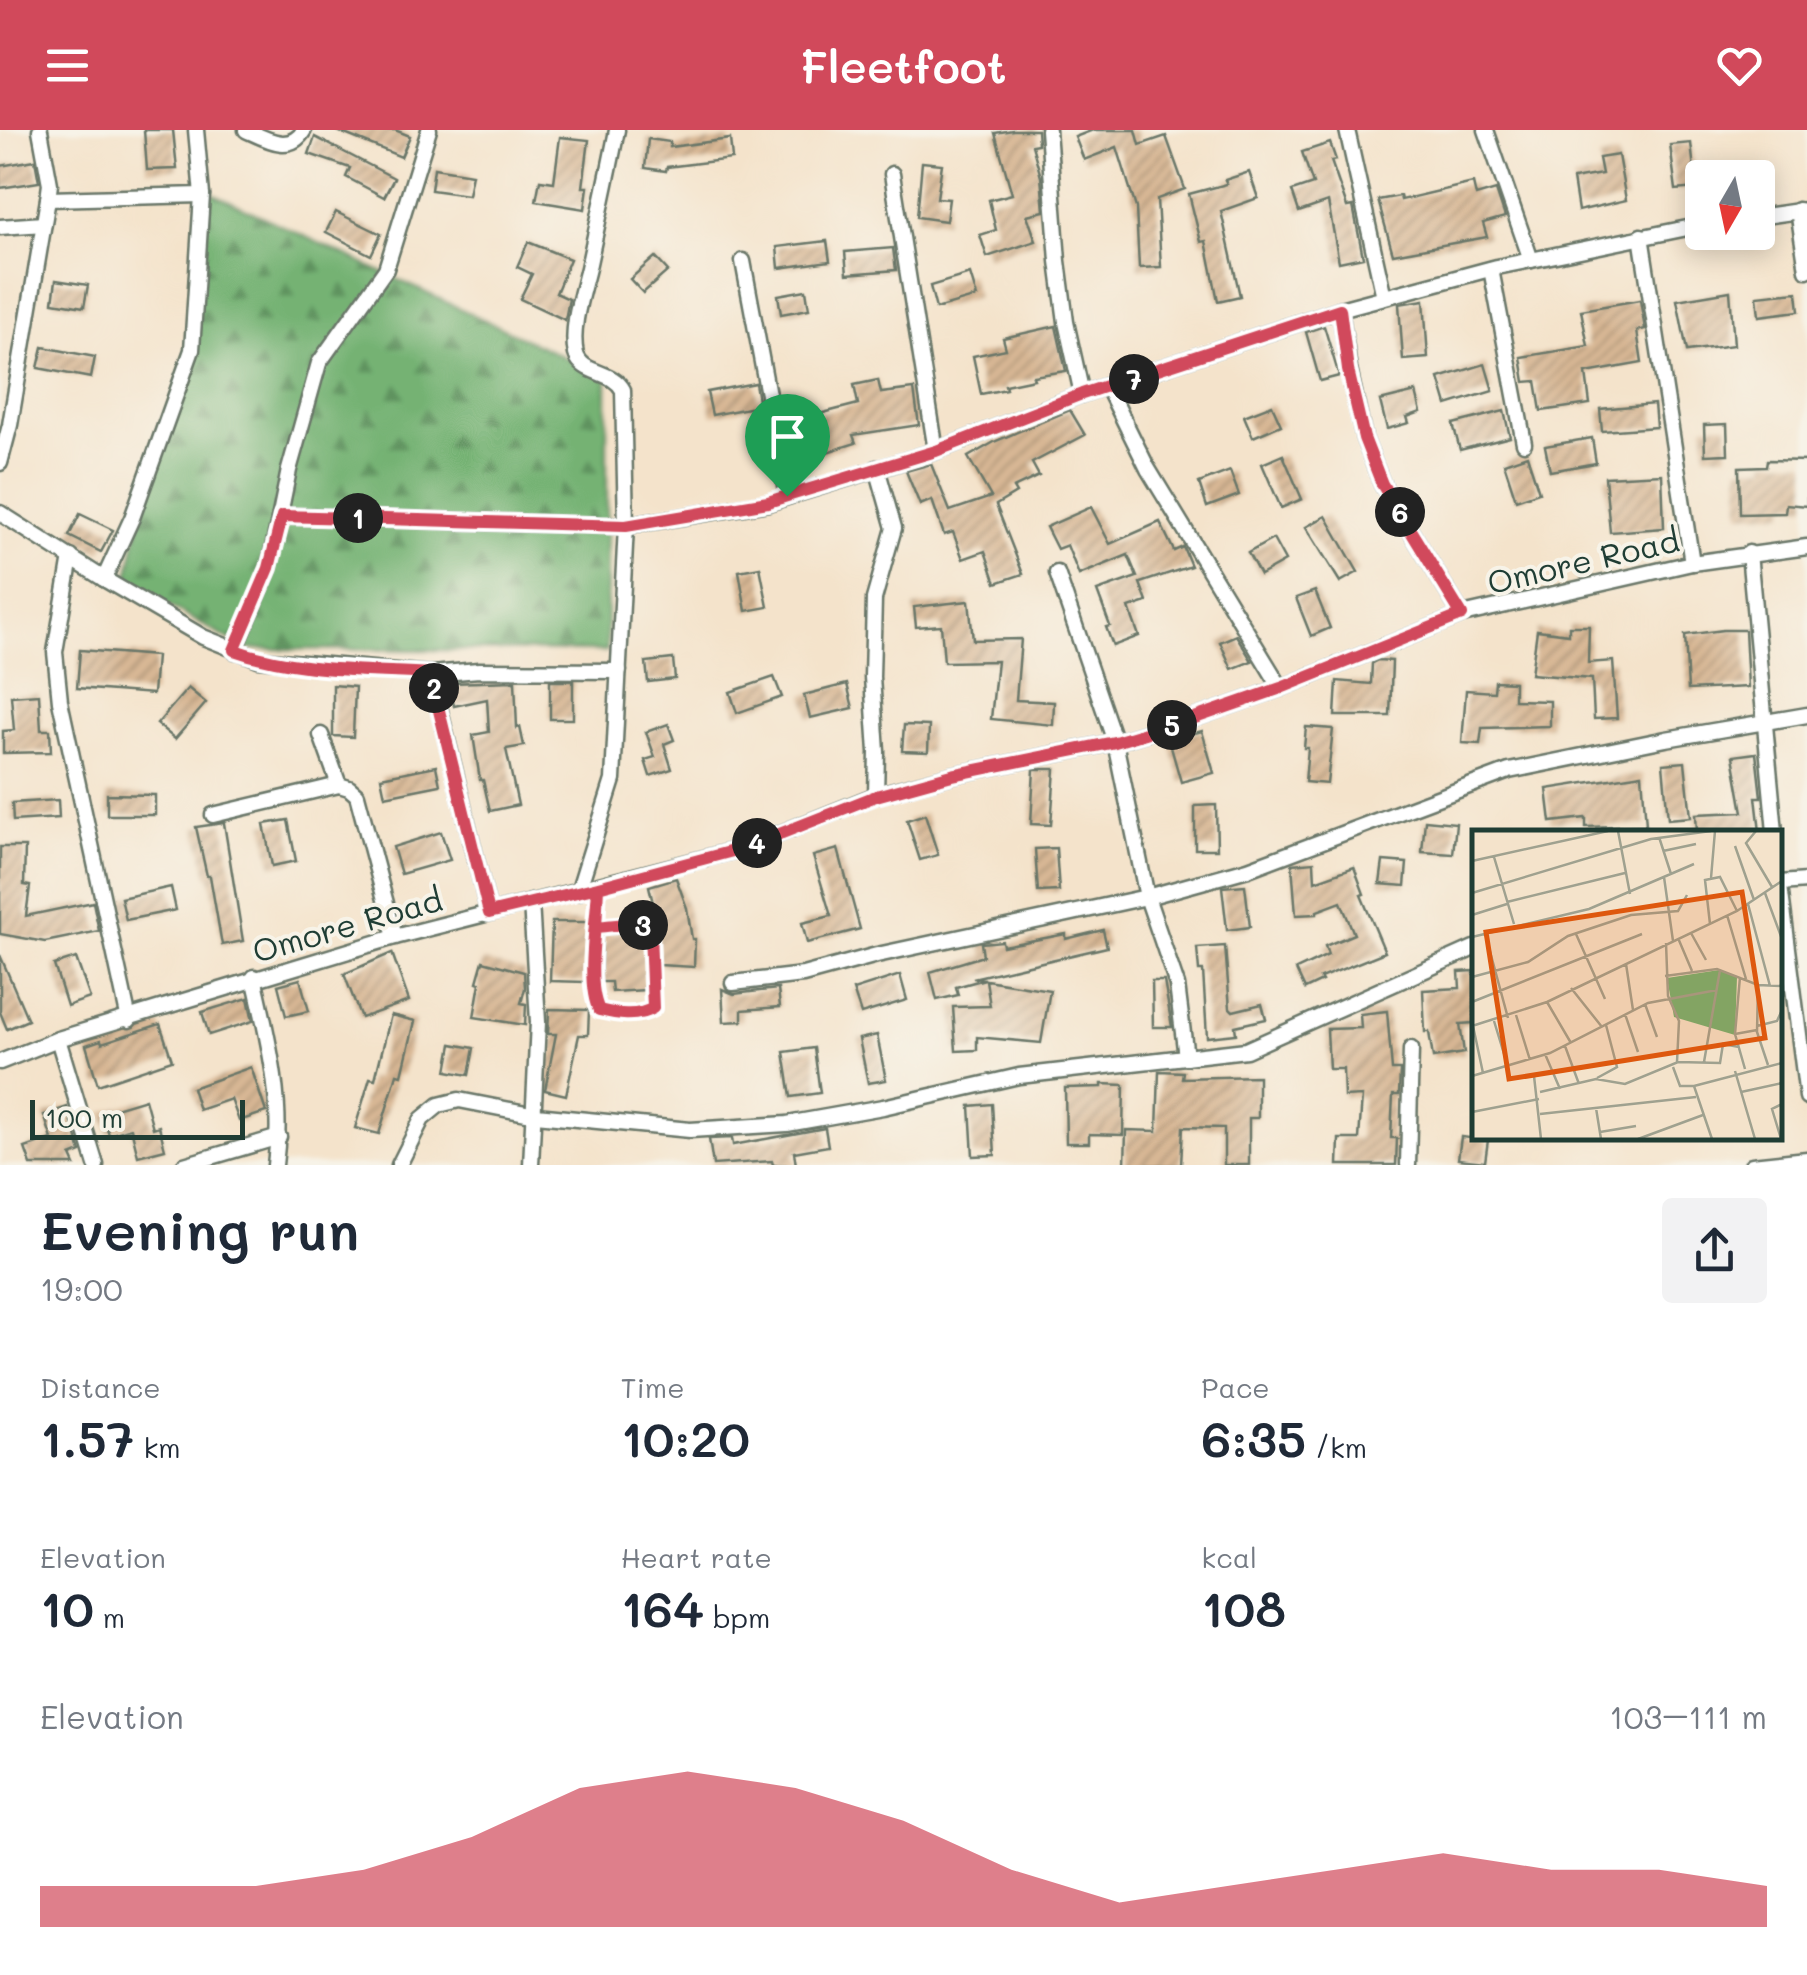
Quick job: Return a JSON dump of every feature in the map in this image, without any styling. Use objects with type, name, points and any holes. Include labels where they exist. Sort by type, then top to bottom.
[{"type":"street","points":[[0,463],[10,426],[50,184],[40,130]]},
{"type":"street","points":[[104,580],[132,518],[192,350],[202,195],[196,130]]},
{"type":"street","points":[[246,130],[281,144],[300,138],[304,130]]},
{"type":"street","points":[[234,650],[269,568],[289,470],[319,362],[386,269],[429,130]]},
{"type":"street","points":[[578,892],[613,780],[626,526],[623,390],[618,380],[582,364],[575,342],[617,130]]},
{"type":"street","points":[[1048,130],[1058,261],[1082,394]]},
{"type":"street","points":[[1347,130],[1384,298]]},
{"type":"street","points":[[1486,130],[1531,260]]},
{"type":"street","points":[[892,174],[936,451]]},
{"type":"street","points":[[48,199],[202,195]]},
{"type":"street","points":[[1775,214],[1802,210],[1807,270]]},
{"type":"street","points":[[0,227],[44,224]]},
{"type":"street","points":[[282,516],[626,526],[768,502],[936,451],[1082,394],[1340,309],[1531,260],[1685,228]]},
{"type":"street","points":[[1641,236],[1692,563]]},
{"type":"street","points":[[743,261],[787,496]]},
{"type":"street","points":[[1490,270],[1524,443]]},
{"type":"street","points":[[1340,309],[1348,370],[1364,438],[1382,484],[1462,615]]},
{"type":"street","points":[[1108,388],[1148,469],[1281,688]]},
{"type":"street","points":[[876,796],[874,599],[894,528],[877,468]]},
{"type":"street","points":[[0,513],[203,637],[258,659],[430,674],[478,670],[618,672]]},
{"type":"street","name":"Omore Road","points":[[0,1062],[58,1039],[129,1020],[254,977],[744,848],[876,796],[952,775],[1115,742],[1281,688],[1462,615],[1692,563],[1749,552],[1807,547]]},
{"type":"street","points":[[1749,552],[1775,830]]},
{"type":"street","points":[[71,557],[55,652],[60,701],[129,1020]]},
{"type":"street","points":[[1057,573],[1115,742],[1147,897],[1178,985],[1186,1057]]},
{"type":"street","points":[[430,674],[489,913]]},
{"type":"street","points":[[733,983],[803,975],[877,955],[1147,897],[1248,868],[1508,771],[1807,716]]},
{"type":"street","points":[[321,735],[340,785]]},
{"type":"street","points":[[214,816],[340,785],[349,788],[357,796],[395,937]]},
{"type":"street","points":[[1782,884],[1807,880]]},
{"type":"street","points":[[1782,900],[1807,1097]]},
{"type":"street","points":[[531,902],[538,1022],[531,1165]]},
{"type":"street","points":[[399,1165],[422,1120],[439,1105],[459,1100],[536,1115],[690,1130],[788,1124],[883,1107],[1000,1079],[1246,1050],[1472,949]]},
{"type":"street","points":[[254,977],[273,1059],[279,1138],[275,1165]]},
{"type":"street","points":[[58,1039],[96,1165]]},
{"type":"street","points":[[1408,1165],[1411,1049]]},
{"type":"street","points":[[184,1165],[279,1138]]},
{"type":"street","points":[[1752,1165],[1807,1159]]},
{"type":"lane","points":[[596,927],[633,924],[650,933],[653,1008],[618,1014],[599,1010],[593,998],[596,927],[598,887]]},
{"type":"green space","points":[[203,189],[607,377],[607,651],[245,649],[127,582],[137,533],[190,350]]},
{"type":"building","points":[[144,130],[173,130],[177,169],[147,170]]},
{"type":"building","points":[[335,130],[395,130],[410,136],[401,157]]},
{"type":"building","points":[[1037,130],[1038,144],[1032,145],[1041,177],[1044,211],[1027,215],[1036,241],[987,257],[980,235],[996,230],[989,200],[1012,194],[995,133]]},
{"type":"building","points":[[1093,130],[1136,130],[1140,145],[1166,136],[1185,189],[1157,199],[1161,267],[1139,268],[1136,208],[1117,147],[1084,160],[1075,137]]},
{"type":"building","points":[[315,137],[394,178],[384,197],[346,177],[350,168],[309,154]]},
{"type":"building","points":[[560,137],[589,140],[583,187],[588,187],[585,209],[536,201],[540,180],[554,182]]},
{"type":"building","points":[[648,139],[670,142],[670,147],[730,139],[732,159],[667,167],[666,171],[645,168]]},
{"type":"building","points":[[1330,143],[1336,160],[1331,161],[1347,207],[1353,206],[1363,257],[1339,262],[1328,202],[1299,212],[1292,191],[1313,184],[1302,152]]},
{"type":"building","points":[[1691,143],[1693,160],[1685,160],[1685,189],[1676,190],[1670,145]]},
{"type":"building","points":[[1618,155],[1626,200],[1578,211],[1573,179],[1602,174],[1599,158]]},
{"type":"building","points":[[35,160],[39,182],[0,188],[0,166]]},
{"type":"building","points":[[922,162],[942,164],[937,198],[949,199],[946,221],[917,217]]},
{"type":"building","points":[[434,168],[472,174],[468,195],[431,190]]},
{"type":"building","points":[[1249,172],[1258,198],[1221,211],[1240,296],[1218,301],[1206,241],[1201,242],[1189,194],[1227,184],[1225,180]]},
{"type":"building","points":[[1473,183],[1476,196],[1496,190],[1505,217],[1483,223],[1487,237],[1393,254],[1378,200],[1400,196],[1401,200]]},
{"type":"building","points":[[336,212],[381,234],[371,255],[326,232]]},
{"type":"building","points":[[827,241],[830,261],[779,268],[777,247]]},
{"type":"building","points":[[528,242],[570,259],[556,293],[569,299],[565,320],[520,299],[532,274],[517,267]]},
{"type":"building","points":[[893,248],[896,270],[847,274],[845,252]]},
{"type":"building","points":[[655,257],[668,271],[643,293],[630,279]]},
{"type":"building","points":[[970,274],[977,297],[936,309],[930,286]]},
{"type":"building","points":[[56,280],[88,285],[84,307],[53,302]]},
{"type":"building","points":[[806,290],[809,309],[781,314],[778,295]]},
{"type":"building","points":[[1730,291],[1734,345],[1687,351],[1677,300]]},
{"type":"building","points":[[1797,292],[1799,311],[1759,316],[1757,296]]},
{"type":"building","points":[[1424,300],[1428,358],[1403,360],[1399,304]]},
{"type":"building","points":[[1640,300],[1645,329],[1637,331],[1642,363],[1586,373],[1590,404],[1541,411],[1536,381],[1525,382],[1521,357],[1588,346],[1581,310]]},
{"type":"building","points":[[1056,326],[1066,371],[1033,376],[1034,379],[1005,385],[1006,389],[981,394],[973,356],[1006,349],[1003,338]]},
{"type":"building","points":[[1324,326],[1339,376],[1320,381],[1306,332]]},
{"type":"building","points":[[43,347],[95,357],[91,378],[38,368]]},
{"type":"building","points":[[1485,364],[1493,391],[1447,405],[1439,378]]},
{"type":"building","points":[[878,380],[881,393],[914,389],[919,425],[853,435],[856,443],[808,458],[796,420],[858,404],[854,385]]},
{"type":"building","points":[[755,383],[759,406],[712,415],[707,392]]},
{"type":"building","points":[[1416,392],[1421,412],[1407,417],[1409,423],[1387,429],[1380,401]]},
{"type":"building","points":[[1654,404],[1656,427],[1602,431],[1600,409]]},
{"type":"building","points":[[1272,405],[1281,425],[1253,437],[1244,416]]},
{"type":"building","points":[[1070,410],[1085,435],[1032,463],[1039,476],[1013,488],[1016,493],[996,505],[1023,574],[996,583],[985,551],[963,559],[953,532],[944,535],[932,500],[920,505],[906,471],[931,464],[950,511],[991,497],[968,457]]},
{"type":"building","points":[[1504,411],[1510,437],[1460,450],[1453,424]]},
{"type":"building","points":[[1727,424],[1728,454],[1705,455],[1704,425]]},
{"type":"building","points":[[1592,438],[1596,463],[1550,471],[1545,446]]},
{"type":"building","points":[[1283,455],[1302,499],[1281,508],[1262,464]]},
{"type":"building","points":[[1527,455],[1539,492],[1516,500],[1504,463]]},
{"type":"building","points":[[1767,460],[1807,461],[1807,506],[1786,504],[1785,513],[1740,514],[1739,467],[1766,466]]},
{"type":"building","points":[[1230,471],[1239,495],[1207,507],[1199,483]]},
{"type":"building","points":[[1662,474],[1664,528],[1610,532],[1605,477]]},
{"type":"building","points":[[1091,507],[1110,544],[1160,522],[1174,551],[1183,547],[1191,566],[1140,583],[1147,602],[1129,608],[1139,636],[1113,646],[1097,591],[1137,577],[1128,555],[1079,575],[1067,545],[1057,549],[1046,527]]},
{"type":"building","points":[[80,514],[113,530],[101,552],[69,536]]},
{"type":"building","points":[[1326,516],[1358,572],[1340,582],[1306,527]]},
{"type":"building","points":[[1273,539],[1285,561],[1260,575],[1248,553]]},
{"type":"building","points":[[760,567],[768,607],[746,611],[739,571]]},
{"type":"building","points":[[1315,591],[1330,628],[1311,636],[1296,598]]},
{"type":"building","points":[[969,601],[973,640],[1021,639],[1016,700],[1054,702],[1053,725],[991,719],[997,661],[944,662],[941,625],[916,627],[914,607]]},
{"type":"building","points":[[1569,626],[1589,626],[1588,663],[1613,661],[1617,718],[1594,719],[1592,679],[1531,674],[1537,630],[1569,634]]},
{"type":"building","points":[[1745,630],[1748,687],[1688,690],[1685,635]]},
{"type":"building","points":[[1236,635],[1252,661],[1232,669],[1220,642]]},
{"type":"building","points":[[80,650],[156,656],[153,694],[77,688]]},
{"type":"building","points":[[673,659],[675,679],[648,682],[646,662]]},
{"type":"building","points":[[1392,661],[1390,716],[1335,716],[1337,681],[1371,684],[1372,663]]},
{"type":"building","points":[[774,677],[782,697],[737,713],[730,692]]},
{"type":"building","points":[[515,681],[517,728],[520,727],[524,746],[506,749],[518,805],[490,811],[473,735],[489,732],[487,699],[454,706],[449,683]]},
{"type":"building","points":[[550,681],[573,681],[573,719],[550,719]]},
{"type":"building","points":[[1495,681],[1514,682],[1514,700],[1550,701],[1550,726],[1482,728],[1480,744],[1462,743],[1466,690],[1494,692]]},
{"type":"building","points":[[847,684],[853,708],[810,718],[804,695]]},
{"type":"building","points":[[333,685],[355,687],[353,737],[333,736]]},
{"type":"building","points":[[188,688],[206,703],[175,739],[157,724]]},
{"type":"building","points":[[39,694],[41,730],[50,730],[51,752],[3,753],[3,731],[14,730],[11,696]]},
{"type":"building","points":[[668,724],[674,740],[664,744],[672,769],[650,776],[645,760],[655,757],[646,732]]},
{"type":"building","points":[[904,725],[929,726],[928,752],[902,751]]},
{"type":"building","points":[[1306,727],[1333,729],[1327,784],[1305,782]]},
{"type":"building","points":[[1202,731],[1214,773],[1181,782],[1169,740]]},
{"type":"building","points":[[1756,753],[1760,830],[1697,830],[1696,814],[1743,812],[1733,756]]},
{"type":"building","points":[[1685,762],[1691,817],[1668,819],[1663,764]]},
{"type":"building","points":[[436,766],[440,785],[385,796],[381,777]]},
{"type":"building","points":[[1034,769],[1055,769],[1051,825],[1031,824]]},
{"type":"building","points":[[1642,774],[1646,825],[1586,827],[1586,818],[1551,822],[1547,789]]},
{"type":"building","points":[[107,794],[155,795],[155,815],[107,815]]},
{"type":"building","points":[[58,800],[59,818],[13,821],[12,803]]},
{"type":"building","points":[[1216,805],[1217,849],[1195,849],[1195,806]]},
{"type":"building","points":[[925,814],[938,855],[920,860],[907,820]]},
{"type":"building","points":[[288,820],[296,861],[272,866],[264,824]]},
{"type":"building","points":[[1425,820],[1456,823],[1453,854],[1422,852]]},
{"type":"building","points":[[224,823],[243,941],[222,945],[210,876],[196,827]]},
{"type":"building","points":[[441,832],[450,860],[401,874],[393,847]]},
{"type":"building","points":[[0,847],[25,847],[24,885],[30,886],[26,916],[93,902],[99,931],[45,942],[0,934]]},
{"type":"building","points":[[1056,848],[1059,891],[1038,892],[1035,849]]},
{"type":"building","points":[[838,849],[860,929],[807,943],[802,923],[831,916],[813,856]]},
{"type":"building","points":[[1383,861],[1407,863],[1405,886],[1380,884]]},
{"type":"building","points":[[1314,862],[1315,881],[1354,867],[1364,894],[1361,895],[1385,952],[1320,978],[1322,981],[1305,989],[1296,970],[1328,955],[1325,946],[1354,934],[1341,902],[1317,914],[1296,915],[1292,864]]},
{"type":"building","points":[[676,878],[695,939],[694,967],[659,965],[659,929],[649,886]]},
{"type":"building","points":[[1245,885],[1250,927],[1227,930],[1222,887]]},
{"type":"building","points":[[171,887],[176,910],[126,920],[121,898]]},
{"type":"building","points":[[552,922],[588,922],[585,982],[550,981]]},
{"type":"building","points":[[1103,930],[1107,947],[973,978],[985,979],[956,987],[958,995],[937,1000],[930,972],[983,956],[981,943],[1002,941],[1003,946],[1066,934],[1066,939]]},
{"type":"building","points":[[625,932],[643,937],[645,990],[612,992],[611,982],[600,982],[602,934]]},
{"type":"building","points":[[1225,946],[1230,1008],[1233,1011],[1262,1004],[1266,1019],[1235,1026],[1236,1034],[1207,1037],[1203,971],[1199,971],[1197,948]]},
{"type":"building","points":[[392,953],[409,1001],[361,1018],[344,974]]},
{"type":"building","points":[[0,955],[28,1020],[7,1029],[0,1012]]},
{"type":"building","points":[[76,958],[90,998],[67,1006],[54,965]]},
{"type":"building","points":[[483,961],[524,972],[521,1003],[526,1004],[525,1025],[474,1017]]},
{"type":"building","points":[[1472,971],[1472,1023],[1460,1024],[1464,1053],[1433,1058],[1429,1032],[1425,1032],[1423,990],[1460,988],[1459,972]]},
{"type":"building","points":[[900,975],[907,1000],[861,1014],[853,990]]},
{"type":"building","points":[[300,979],[309,1011],[286,1016],[278,985]]},
{"type":"building","points":[[986,980],[1050,990],[1041,1043],[977,1037],[977,1050],[956,1051],[953,1007],[990,1006]]},
{"type":"building","points":[[1152,981],[1164,981],[1172,1027],[1153,1027]]},
{"type":"building","points":[[722,989],[734,994],[778,989],[780,1007],[742,1010],[742,1021],[724,1022]]},
{"type":"building","points":[[248,998],[253,1021],[209,1035],[202,1012]]},
{"type":"building","points":[[549,1009],[589,1010],[588,1035],[579,1035],[566,1095],[545,1090],[556,1034],[548,1034]]},
{"type":"building","points":[[1387,1011],[1392,1070],[1400,1070],[1399,1095],[1393,1095],[1391,1138],[1397,1138],[1396,1165],[1338,1165],[1339,1139],[1359,1139],[1362,1096],[1344,1097],[1343,1069],[1329,1069],[1327,1029],[1361,1028],[1360,1014]]},
{"type":"building","points":[[391,1015],[415,1021],[402,1075],[397,1074],[379,1134],[355,1128],[370,1078],[375,1079]]},
{"type":"building","points":[[160,1024],[172,1060],[98,1085],[86,1045]]},
{"type":"building","points":[[877,1035],[886,1080],[868,1083],[859,1039]]},
{"type":"building","points":[[452,1044],[474,1048],[469,1075],[447,1071]]},
{"type":"building","points":[[814,1048],[820,1093],[791,1097],[784,1052]]},
{"type":"building","points":[[251,1067],[266,1112],[239,1121],[231,1099],[199,1110],[192,1088]]},
{"type":"building","points":[[1159,1071],[1183,1072],[1182,1078],[1258,1076],[1258,1118],[1249,1118],[1249,1165],[1224,1165],[1224,1128],[1183,1127],[1181,1165],[1125,1165],[1126,1130],[1157,1131]]},
{"type":"building","points":[[1124,1085],[1123,1135],[1089,1134],[1089,1143],[1066,1143],[1065,1088]]},
{"type":"building","points":[[145,1099],[153,1128],[159,1126],[165,1149],[138,1156],[131,1128],[109,1135],[102,1112]]},
{"type":"building","points":[[992,1104],[995,1155],[973,1156],[970,1106]]},
{"type":"building","points":[[67,1107],[81,1152],[71,1156],[75,1165],[31,1165],[25,1148],[52,1139],[44,1115]]},
{"type":"building","points":[[825,1128],[828,1146],[794,1152],[796,1165],[773,1165],[772,1161],[713,1165],[709,1139],[732,1138],[733,1145]]},
{"type":"building","points":[[1461,1137],[1488,1140],[1485,1162],[1458,1159]]},
{"type":"route","points":[[787,496],[626,526],[282,516],[269,568],[234,650],[258,659],[298,664],[430,674],[489,913],[598,887],[596,927],[633,924],[650,933],[653,1008],[618,1014],[599,1010],[593,998],[596,927],[598,887],[744,848],[876,796],[952,775],[1115,742],[1186,721],[1281,688],[1462,615],[1382,484],[1364,438],[1348,370],[1340,309],[1082,394],[936,451],[787,496]]}]
